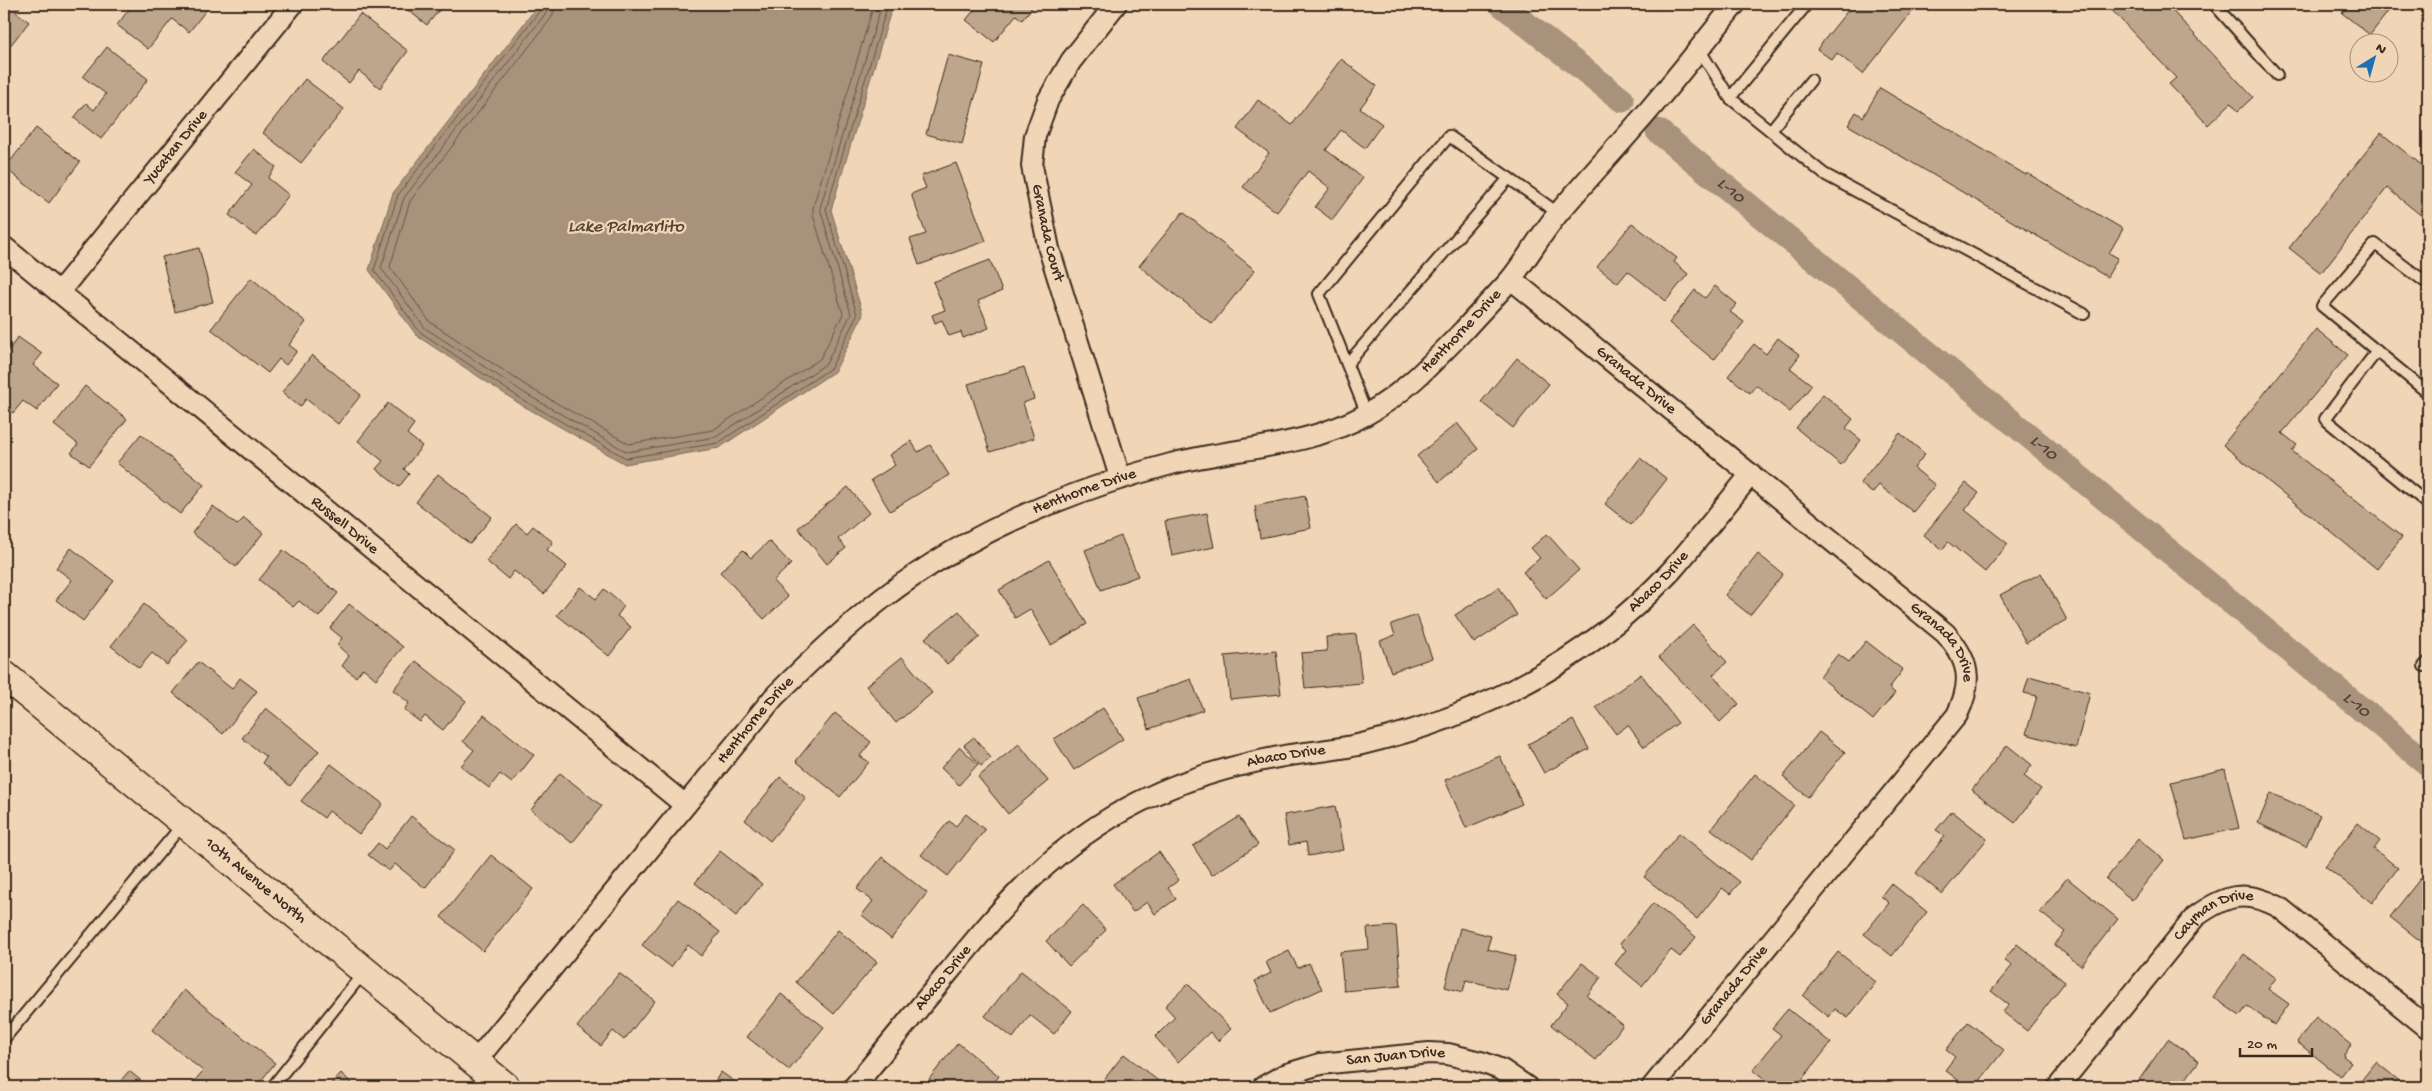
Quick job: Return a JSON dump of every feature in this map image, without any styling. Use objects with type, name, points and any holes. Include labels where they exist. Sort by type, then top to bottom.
[{"type":"street","name":"Yucatan Drive","points":[[59,292],[293,4]]},
{"type":"street","name":"Granada Court","points":[[1116,4],[1071,61],[1048,100],[1035,136],[1032,166],[1049,249],[1120,477]]},
{"type":"street","name":"Henthorne Drive","points":[[475,1062],[774,697],[827,645],[885,597],[939,560],[997,527],[1065,496],[1120,477],[1192,458],[1294,442],[1332,431],[1367,415],[1399,394],[1428,368],[1511,279],[1558,213],[1651,108],[1735,4]]},
{"type":"street","name":"Russell Drive","points":[[4,247],[685,805]]},
{"type":"street","name":"Granada Drive","points":[[1511,279],[1945,633],[1956,646],[1965,662],[1968,680],[1965,698],[1957,715],[1652,1087]]},
{"type":"street","name":"Abaco Drive","points":[[854,1087],[1001,908],[1042,867],[1088,831],[1138,802],[1173,786],[1228,768],[1285,756],[1346,748],[1409,733],[1489,703],[1546,673],[1593,641],[1642,600],[1672,569],[1751,474]]},
{"type":"street","name":"10th Avenue North","points":[[4,675],[475,1062],[497,1085]]},
{"type":"street","name":"Cayman Drive","points":[[2058,1087],[2196,917],[2209,906],[2226,898],[2244,895],[2262,898],[2279,906],[2428,1028]]},
{"type":"street","name":"San Juan Drive","points":[[1263,1087],[1284,1075],[1320,1064],[1429,1053],[1448,1054],[1484,1063],[1502,1070],[1526,1087]]},
{"type":"lane","points":[[1730,98],[1808,4]]},
{"type":"lane","points":[[2214,4],[2277,75]]},
{"type":"lane","points":[[1699,49],[1730,98],[1824,174],[2084,314]]},
{"type":"lane","points":[[1771,130],[1811,80]]},
{"type":"lane","points":[[1367,415],[1319,294],[1449,136],[1558,213]]},
{"type":"lane","points":[[1347,364],[1509,178]]},
{"type":"lane","points":[[2428,284],[2375,244],[2322,306],[2428,393]]},
{"type":"lane","points":[[2377,352],[2326,419],[2428,504]]},
{"type":"lane","points":[[4,1037],[184,823]]},
{"type":"lane","points":[[272,1087],[364,971]]},
{"type":"water","name":"Lake Palmarlito","points":[[539,4],[893,4],[831,210],[863,315],[835,371],[719,448],[625,464],[520,404],[417,336],[369,270],[393,193]]},
{"type":"building","points":[[4,4],[22,4],[16,12],[29,22],[5,52]]},
{"type":"building","points":[[133,4],[211,4],[189,32],[172,19],[148,49],[117,25]]},
{"type":"building","points":[[400,4],[444,4],[427,25]]},
{"type":"building","points":[[979,4],[1035,4],[1022,20],[1016,15],[994,42],[966,20]]},
{"type":"building","points":[[1635,4],[1664,4],[1663,9]]},
{"type":"building","points":[[1853,4],[1916,4],[1915,8],[1863,74],[1837,53],[1832,60],[1817,49]]},
{"type":"building","points":[[2106,4],[2166,4],[2253,97],[2238,111],[2231,103],[2208,125],[2169,84],[2176,78]]},
{"type":"building","points":[[2349,4],[2394,4],[2372,32],[2366,32],[2342,13]]},
{"type":"building","points":[[360,14],[408,51],[380,88],[359,71],[349,83],[323,62]]},
{"type":"building","points":[[107,47],[148,79],[101,139],[74,118],[86,103],[94,110],[106,94],[83,77]]},
{"type":"building","points":[[948,55],[984,65],[962,144],[926,134]]},
{"type":"building","points":[[1341,59],[1377,86],[1360,108],[1382,124],[1365,148],[1341,130],[1326,150],[1363,178],[1332,220],[1315,207],[1330,188],[1308,171],[1277,212],[1243,187],[1269,153],[1237,129],[1258,100],[1292,125]]},
{"type":"building","points":[[305,79],[344,109],[301,163],[263,133]]},
{"type":"building","points":[[1880,88],[2026,175],[2027,173],[2123,229],[2109,253],[2118,258],[2107,277],[1848,125],[1856,112],[1863,117]]},
{"type":"building","points":[[36,128],[80,162],[49,203],[5,168]]},
{"type":"building","points":[[2381,133],[2428,170],[2428,221],[2387,188],[2321,273],[2289,248]]},
{"type":"building","points":[[254,149],[276,167],[268,178],[289,195],[256,236],[229,215],[252,185],[235,172]]},
{"type":"building","points":[[956,163],[986,241],[919,265],[910,239],[926,234],[911,194],[926,188],[921,176]]},
{"type":"building","points":[[1183,212],[1255,270],[1212,324],[1139,266]]},
{"type":"building","points":[[1632,223],[1677,258],[1674,262],[1688,274],[1666,301],[1628,271],[1618,283],[1597,267]]},
{"type":"building","points":[[199,248],[213,302],[175,312],[162,257]]},
{"type":"building","points":[[990,260],[1002,291],[978,301],[989,328],[963,338],[961,332],[949,336],[942,320],[935,323],[932,315],[945,310],[933,282]]},
{"type":"building","points":[[251,278],[306,322],[289,345],[297,351],[286,365],[279,359],[268,373],[211,329]]},
{"type":"building","points":[[1715,286],[1737,304],[1730,312],[1744,322],[1714,360],[1669,323],[1695,290],[1705,298]]},
{"type":"building","points":[[2316,329],[2348,355],[2282,433],[2297,445],[2292,451],[2402,537],[2377,569],[2223,445]]},
{"type":"building","points":[[18,337],[42,354],[33,365],[57,383],[37,411],[23,401],[13,413],[4,406],[4,357]]},
{"type":"building","points":[[1778,338],[1800,355],[1790,368],[1812,385],[1790,412],[1756,385],[1750,393],[1728,376],[1754,344],[1766,354]]},
{"type":"building","points":[[312,355],[361,395],[338,424],[306,399],[300,407],[282,392]]},
{"type":"building","points":[[1517,358],[1549,384],[1513,428],[1481,402]]},
{"type":"building","points":[[1024,367],[1034,399],[1023,403],[1034,438],[990,452],[968,384]]},
{"type":"building","points":[[85,386],[127,419],[89,466],[71,453],[78,444],[54,425]]},
{"type":"building","points":[[1823,394],[1853,419],[1846,428],[1861,440],[1841,465],[1796,428]]},
{"type":"building","points":[[388,403],[414,424],[407,434],[422,446],[404,469],[409,474],[399,487],[376,469],[383,461],[358,441]]},
{"type":"building","points":[[1457,423],[1478,449],[1439,482],[1417,456]]},
{"type":"building","points":[[1900,433],[1925,454],[1914,468],[1935,485],[1913,512],[1879,485],[1872,493],[1860,483]]},
{"type":"building","points":[[141,434],[204,485],[180,514],[117,463]]},
{"type":"building","points":[[911,441],[918,452],[930,445],[949,475],[890,511],[871,480],[895,465],[889,455]]},
{"type":"building","points":[[1640,458],[1667,479],[1631,525],[1605,504]]},
{"type":"building","points":[[438,474],[492,517],[470,544],[416,502]]},
{"type":"building","points":[[1966,483],[1979,493],[1965,510],[2008,544],[1985,572],[1948,542],[1942,550],[1924,535]]},
{"type":"building","points":[[848,487],[869,513],[838,539],[846,548],[827,564],[798,528]]},
{"type":"building","points":[[1305,496],[1311,528],[1260,538],[1255,506]]},
{"type":"building","points":[[213,506],[237,525],[244,518],[263,533],[236,567],[192,533]]},
{"type":"building","points":[[1207,513],[1214,547],[1172,556],[1165,521]]},
{"type":"building","points":[[516,524],[527,533],[533,526],[553,542],[547,550],[567,566],[544,594],[514,571],[508,579],[486,561]]},
{"type":"building","points":[[1547,534],[1579,570],[1546,599],[1523,572],[1540,558],[1531,548]]},
{"type":"building","points":[[1121,536],[1138,576],[1101,590],[1085,550]]},
{"type":"building","points":[[769,541],[791,564],[773,581],[788,597],[764,619],[720,572],[743,550],[751,558]]},
{"type":"building","points":[[71,548],[114,581],[83,621],[56,600],[72,580],[56,568]]},
{"type":"building","points":[[283,550],[338,593],[319,617],[299,601],[293,607],[259,580]]},
{"type":"building","points":[[1758,554],[1783,574],[1750,615],[1725,595]]},
{"type":"building","points":[[1049,560],[1087,624],[1051,645],[1030,609],[1015,618],[999,590]]},
{"type":"building","points":[[2041,573],[2067,620],[2026,643],[2000,595]]},
{"type":"building","points":[[580,587],[596,599],[604,589],[624,606],[617,616],[631,627],[609,656],[557,615]]},
{"type":"building","points":[[1499,587],[1517,615],[1474,643],[1455,615]]},
{"type":"building","points":[[144,604],[188,640],[167,665],[152,653],[139,668],[111,646]]},
{"type":"building","points":[[349,604],[403,647],[376,679],[363,668],[356,677],[342,666],[349,656],[337,645],[342,638],[330,628]]},
{"type":"building","points":[[959,611],[980,637],[947,664],[925,638]]},
{"type":"building","points":[[1417,615],[1432,658],[1391,672],[1380,641],[1395,635],[1391,624]]},
{"type":"building","points":[[1693,625],[1727,662],[1713,675],[1739,704],[1720,722],[1659,657]]},
{"type":"building","points":[[1356,634],[1362,683],[1305,688],[1301,653],[1327,651],[1326,637]]},
{"type":"building","points":[[1866,641],[1903,670],[1889,688],[1895,693],[1873,720],[1820,677],[1838,654],[1849,662]]},
{"type":"building","points":[[1276,651],[1281,694],[1230,699],[1225,656]]},
{"type":"building","points":[[902,657],[932,693],[896,723],[866,686]]},
{"type":"building","points":[[416,661],[466,701],[443,730],[425,716],[420,722],[404,710],[409,703],[393,690]]},
{"type":"building","points":[[198,662],[232,689],[240,678],[257,691],[223,734],[173,693]]},
{"type":"building","points":[[1641,674],[1678,723],[1644,747],[1628,725],[1616,734],[1596,707]]},
{"type":"building","points":[[2029,676],[2090,693],[2076,748],[2026,734],[2037,696],[2024,693]]},
{"type":"building","points":[[1191,679],[1203,710],[1149,729],[1138,698]]},
{"type":"building","points":[[266,708],[319,751],[290,786],[262,763],[266,757],[242,738]]},
{"type":"building","points":[[1103,708],[1123,739],[1074,770],[1054,739]]},
{"type":"building","points":[[835,713],[871,742],[860,756],[869,762],[840,797],[796,761]]},
{"type":"building","points":[[484,715],[534,755],[512,783],[500,774],[489,788],[461,766],[474,750],[463,741]]},
{"type":"building","points":[[1573,720],[1589,749],[1544,773],[1528,744]]},
{"type":"building","points":[[1819,732],[1845,752],[1808,797],[1783,777]]},
{"type":"building","points":[[974,737],[991,758],[981,766],[964,745]]},
{"type":"building","points":[[1019,744],[1048,781],[1008,814],[978,777]]},
{"type":"building","points":[[2007,745],[2032,765],[2024,776],[2041,789],[2015,823],[1972,790]]},
{"type":"building","points":[[960,747],[978,764],[959,785],[941,768]]},
{"type":"building","points":[[1500,756],[1522,804],[1466,828],[1445,780]]},
{"type":"building","points":[[331,764],[383,804],[359,834],[329,811],[324,818],[301,801]]},
{"type":"building","points":[[2225,769],[2239,828],[2186,840],[2171,782]]},
{"type":"building","points":[[560,773],[602,806],[572,843],[531,810]]},
{"type":"building","points":[[1755,774],[1794,805],[1751,860],[1711,829]]},
{"type":"building","points":[[780,777],[806,798],[770,841],[745,820]]},
{"type":"building","points":[[2271,793],[2320,815],[2306,846],[2258,823]]},
{"type":"building","points":[[1335,806],[1343,850],[1308,856],[1306,842],[1289,845],[1284,815]]},
{"type":"building","points":[[1952,811],[1987,839],[1942,894],[1916,873],[1945,836],[1936,830]]},
{"type":"building","points":[[966,814],[985,830],[948,876],[921,855],[949,821],[956,826]]},
{"type":"building","points":[[411,816],[455,850],[425,888],[395,864],[389,871],[368,855],[378,843],[385,849]]},
{"type":"building","points":[[1239,817],[1258,845],[1212,875],[1193,846]]},
{"type":"building","points":[[2358,823],[2380,841],[2374,849],[2398,868],[2372,903],[2325,866]]},
{"type":"building","points":[[1679,833],[1740,882],[1730,894],[1722,888],[1697,919],[1644,877]]},
{"type":"building","points":[[2138,839],[2164,860],[2132,900],[2106,879]]},
{"type":"building","points":[[720,851],[762,884],[736,916],[695,883]]},
{"type":"building","points":[[1159,852],[1179,880],[1168,888],[1176,899],[1155,914],[1147,902],[1133,912],[1113,884]]},
{"type":"building","points":[[491,855],[533,889],[483,951],[441,917]]},
{"type":"building","points":[[882,857],[927,893],[891,939],[862,915],[873,901],[857,889]]},
{"type":"building","points":[[2428,871],[2428,947],[2390,917]]},
{"type":"building","points":[[2067,878],[2118,919],[2081,966],[2054,945],[2065,932],[2040,912]]},
{"type":"building","points":[[1891,883],[1927,912],[1892,956],[1864,934],[1889,903],[1881,896]]},
{"type":"building","points":[[678,899],[720,932],[701,956],[688,945],[671,967],[642,945]]},
{"type":"building","points":[[1653,903],[1696,937],[1680,957],[1671,950],[1642,986],[1615,964],[1626,950],[1620,944]]},
{"type":"building","points":[[1083,905],[1106,930],[1069,966],[1046,941]]},
{"type":"building","points":[[1396,926],[1401,986],[1344,991],[1340,952],[1369,949],[1367,928]]},
{"type":"building","points":[[1460,928],[1491,936],[1487,949],[1516,956],[1507,990],[1466,980],[1463,992],[1445,987]]},
{"type":"building","points":[[838,930],[877,962],[834,1014],[796,982]]},
{"type":"building","points":[[2017,944],[2065,982],[2027,1031],[2003,1012],[2009,1005],[1991,991],[2012,966],[2004,960]]},
{"type":"building","points":[[1289,951],[1298,968],[1309,963],[1322,989],[1270,1013],[1255,981],[1271,973],[1266,962]]},
{"type":"building","points":[[1838,952],[1876,982],[1848,1018],[1835,1009],[1829,1017],[1803,996]]},
{"type":"building","points":[[2244,954],[2276,978],[2268,989],[2289,1004],[2274,1025],[2247,1006],[2240,1016],[2213,997]]},
{"type":"building","points":[[1582,963],[1601,977],[1587,996],[1623,1025],[1596,1060],[1551,1025],[1568,1003],[1557,994]]},
{"type":"building","points":[[1021,971],[1072,1011],[1054,1034],[1030,1015],[1013,1038],[985,1016]]},
{"type":"building","points":[[619,973],[655,1001],[624,1040],[613,1031],[601,1046],[577,1027]]},
{"type":"building","points":[[1188,984],[1231,1029],[1218,1041],[1210,1032],[1178,1062],[1155,1037],[1175,1017],[1165,1006]]},
{"type":"building","points":[[184,990],[275,1063],[256,1087],[189,1087],[203,1071],[152,1030]]},
{"type":"building","points":[[781,994],[824,1027],[789,1070],[747,1037]]},
{"type":"building","points":[[1788,1009],[1831,1043],[1796,1087],[1775,1087],[1753,1070],[1781,1035],[1772,1028]]},
{"type":"building","points":[[2316,1017],[2351,1045],[2343,1056],[2351,1062],[2340,1076],[2297,1042]]},
{"type":"building","points":[[1968,1022],[2004,1050],[1975,1087],[1967,1087],[1945,1070],[1955,1057],[1946,1050]]},
{"type":"building","points":[[2168,1039],[2199,1061],[2180,1087],[2134,1087]]},
{"type":"building","points":[[958,1043],[999,1076],[991,1087],[939,1087],[929,1079]]},
{"type":"building","points":[[1124,1054],[1166,1087],[1098,1087]]},
{"type":"building","points":[[2376,1062],[2407,1087],[2356,1087]]},
{"type":"building","points":[[129,1071],[149,1087],[115,1087]]},
{"type":"building","points":[[721,1072],[742,1087],[711,1087]]},
{"type":"building","points":[[341,1073],[356,1087],[328,1087]]},
{"type":"waterway","name":"L-10","points":[[1501,4],[1622,100]]},
{"type":"waterway","name":"L-10","points":[[1658,131],[2428,764]]}]
